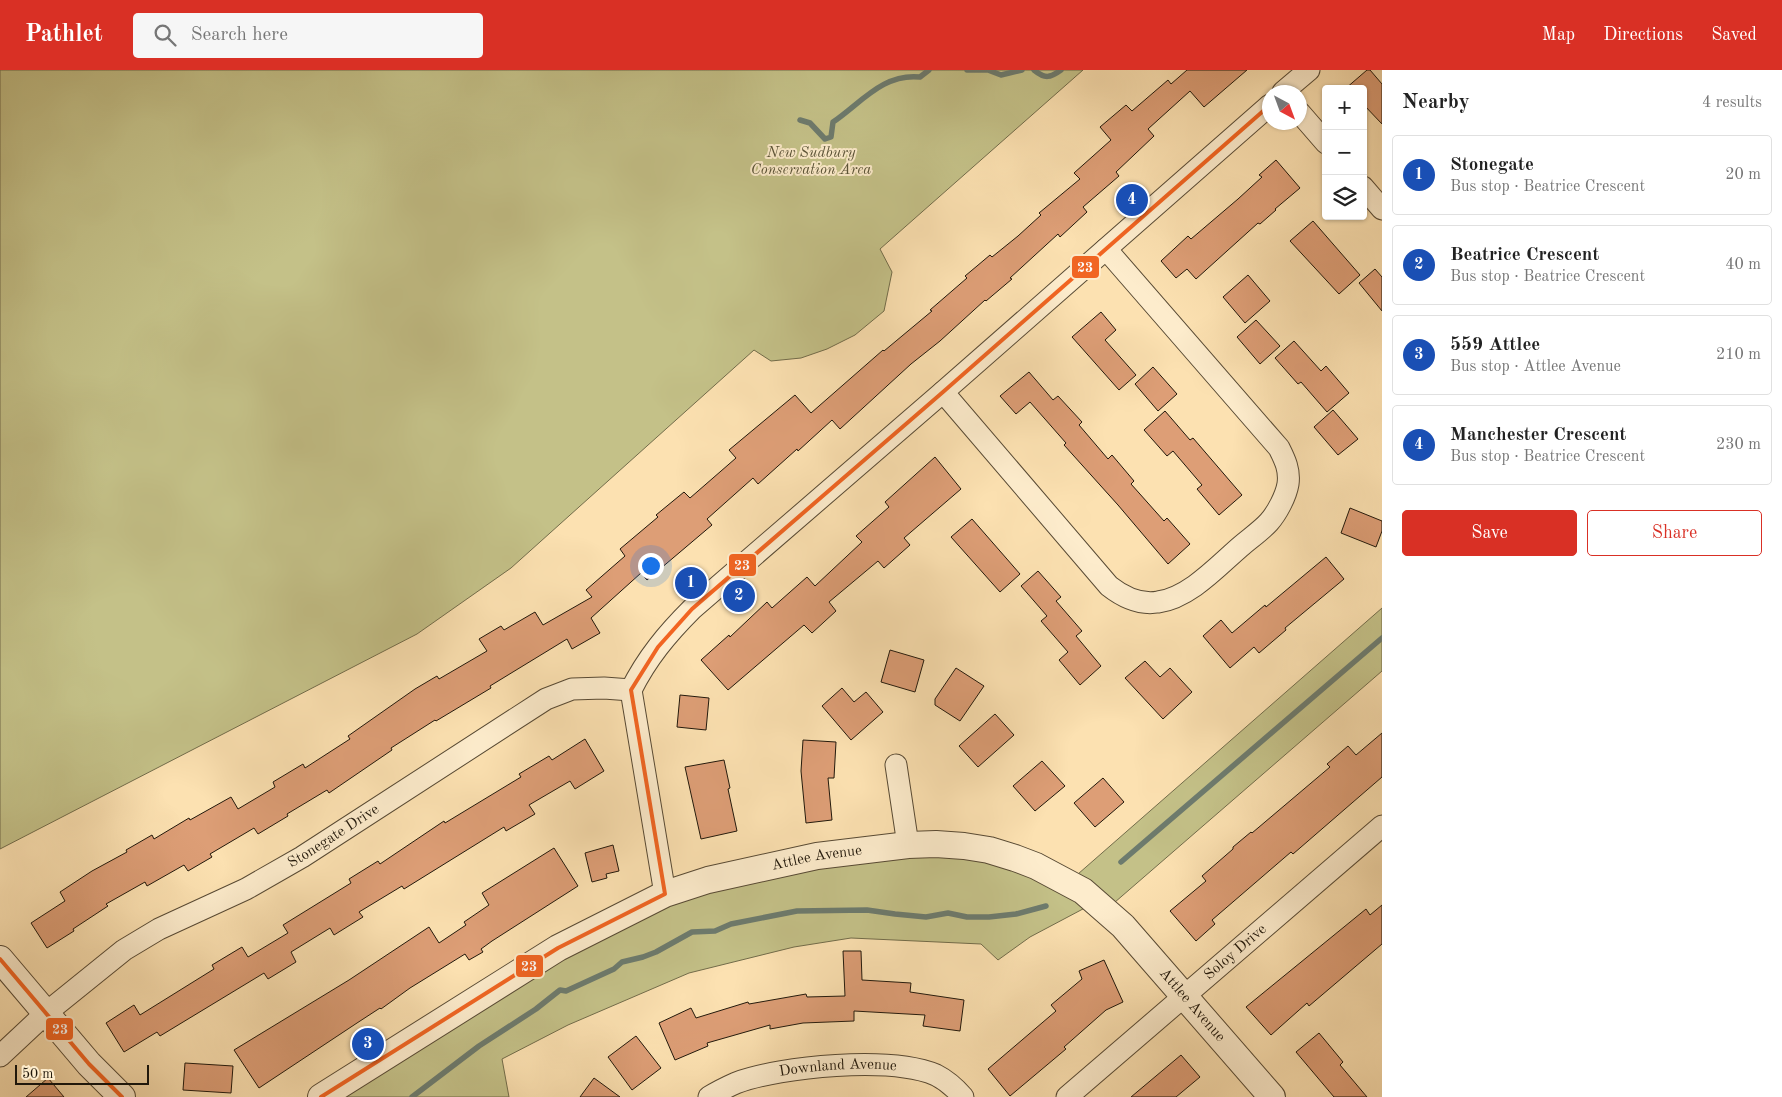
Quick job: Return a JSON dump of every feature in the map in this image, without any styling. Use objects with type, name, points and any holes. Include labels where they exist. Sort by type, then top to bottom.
[{"type":"street","points":[[1291,85],[1309,70]]},
{"type":"street","points":[[665,894],[631,690],[653,652],[692,609],[1262,112]]},
{"type":"street","points":[[1307,120],[1322,138]]},
{"type":"street","points":[[1367,192],[1382,209]]},
{"type":"street","points":[[943,392],[1109,586],[1124,597],[1141,602],[1159,602],[1181,594],[1196,585],[1262,528],[1270,521],[1280,505],[1288,486],[1289,470],[1279,448],[1106,250]]},
{"type":"street","name":"Stonegate Drive","points":[[0,1056],[46,1013],[124,950],[160,929],[246,889],[302,857],[546,699],[572,689],[604,688],[631,690]]},
{"type":"street","points":[[896,764],[908,845]]},
{"type":"street","name":"Soloy Drive","points":[[1067,1097],[1382,826]]},
{"type":"street","name":"Attlee Avenue","points":[[321,1097],[558,948],[665,894],[708,880],[816,856],[908,845],[964,846],[989,850],[1036,866],[1062,878],[1083,891],[1123,926],[1272,1097]]},
{"type":"street","points":[[0,959],[90,1064],[122,1097]]},
{"type":"street","name":"Downland Avenue","points":[[708,1097],[736,1083],[759,1077],[810,1068],[868,1065],[916,1070],[937,1076],[955,1088],[963,1097]]},
{"type":"green space","name":"New Sudbury Conservation Area","points":[[0,70],[1083,70],[880,249],[892,272],[884,311],[855,335],[827,349],[801,358],[771,361],[754,350],[511,568],[417,634],[0,849]]},
{"type":"green space","points":[[1382,608],[1382,671],[1107,909],[1098,901],[1030,937],[998,960],[981,944],[851,938],[794,947],[689,973],[568,1025],[502,1059],[509,1097],[319,1097],[624,913],[909,844],[1070,881]]},
{"type":"building","points":[[1187,70],[1247,70],[1204,107],[1190,91],[1148,129],[1154,136],[1116,172],[1119,176],[1083,207],[1087,212],[1060,237],[1058,234],[1010,278],[1012,279],[911,364],[840,429],[832,420],[758,484],[753,478],[707,519],[712,525],[647,580],[641,573],[591,618],[600,633],[572,649],[567,639],[490,686],[491,688],[391,748],[392,750],[329,793],[327,790],[258,834],[254,828],[210,854],[212,857],[188,871],[184,865],[147,886],[145,882],[106,904],[108,906],[47,948],[31,923],[65,901],[60,892],[92,871],[127,852],[126,850],[152,835],[154,839],[189,818],[190,820],[231,797],[238,809],[275,787],[273,782],[303,764],[305,768],[350,739],[348,736],[415,689],[437,676],[439,679],[487,651],[479,639],[501,626],[504,630],[535,612],[543,625],[592,597],[586,590],[625,556],[620,549],[684,492],[690,498],[736,458],[729,450],[795,395],[811,413],[883,350],[932,311],[930,310],[967,278],[965,276],[990,255],[992,257],[1018,236],[1041,215],[1039,213],[1080,179],[1074,173],[1111,140],[1100,127],[1126,105],[1132,111],[1168,80],[1171,84]]},
{"type":"building","points":[[1367,70],[1370,70],[1382,84],[1382,124],[1367,108],[1367,85],[1350,85]]},
{"type":"building","points":[[1276,160],[1300,188],[1196,279],[1187,269],[1176,278],[1161,261],[1188,236],[1191,239],[1238,199],[1262,177],[1259,175]]},
{"type":"building","points":[[1313,221],[1360,275],[1339,294],[1290,241]]},
{"type":"building","points":[[1375,269],[1382,277],[1382,311],[1359,283]]},
{"type":"building","points":[[1248,275],[1270,301],[1245,323],[1223,297]]},
{"type":"building","points":[[1101,312],[1116,330],[1105,340],[1136,375],[1119,390],[1072,337]]},
{"type":"building","points":[[1256,320],[1280,346],[1260,364],[1237,337]]},
{"type":"building","points":[[1294,341],[1321,371],[1326,366],[1349,393],[1327,412],[1301,382],[1298,384],[1275,358]]},
{"type":"building","points":[[1153,367],[1177,394],[1158,411],[1135,384]]},
{"type":"building","points":[[1029,372],[1053,400],[1058,396],[1082,422],[1079,425],[1108,459],[1112,455],[1134,481],[1131,484],[1164,521],[1167,518],[1190,544],[1168,564],[1064,445],[1066,443],[1030,402],[1016,414],[1000,396]]},
{"type":"building","points":[[1333,410],[1358,439],[1338,455],[1314,427]]},
{"type":"building","points":[[1165,411],[1190,440],[1193,438],[1242,495],[1219,515],[1197,489],[1202,485],[1173,451],[1167,456],[1144,430]]},
{"type":"building","points":[[935,457],[961,489],[904,538],[910,545],[884,568],[878,561],[829,602],[836,611],[812,633],[804,625],[728,690],[701,660],[729,635],[730,637],[767,602],[772,608],[807,577],[815,586],[862,542],[856,536],[889,507],[885,502]]},
{"type":"building","points":[[1350,508],[1382,521],[1382,531],[1376,547],[1341,533]]},
{"type":"building","points":[[972,519],[1020,574],[1000,592],[951,537]]},
{"type":"building","points":[[1326,557],[1344,579],[1285,628],[1286,630],[1259,653],[1254,647],[1230,668],[1203,636],[1221,620],[1232,633]]},
{"type":"building","points":[[1038,571],[1061,597],[1056,601],[1082,631],[1076,636],[1101,666],[1080,685],[1059,660],[1068,652],[1041,621],[1047,616],[1021,586]]},
{"type":"building","points":[[890,650],[924,660],[915,692],[881,682]]},
{"type":"building","points":[[1145,661],[1160,677],[1170,668],[1192,692],[1163,719],[1125,678]]},
{"type":"building","points":[[956,668],[984,686],[960,721],[935,705],[935,699]]},
{"type":"building","points":[[842,688],[854,702],[866,692],[883,712],[851,740],[822,706]]},
{"type":"building","points":[[680,695],[709,698],[706,730],[677,727]]},
{"type":"building","points":[[995,714],[1014,735],[978,767],[959,746]]},
{"type":"building","points":[[1382,733],[1382,777],[1293,854],[1291,852],[1212,920],[1215,924],[1196,941],[1170,911],[1206,881],[1202,876],[1233,847],[1330,767],[1327,764],[1348,746],[1356,755]]},
{"type":"building","points":[[585,739],[604,771],[575,789],[570,781],[529,805],[535,814],[506,831],[504,827],[404,889],[402,886],[359,912],[363,917],[334,935],[330,928],[291,952],[296,962],[268,979],[264,973],[160,1036],[157,1032],[124,1052],[106,1023],[134,1005],[140,1015],[214,969],[212,965],[242,947],[248,957],[288,933],[283,925],[351,883],[349,879],[378,861],[380,864],[444,821],[445,823],[521,777],[519,774],[549,756],[552,760]]},
{"type":"building","points":[[803,740],[836,742],[834,778],[828,778],[832,820],[806,823],[801,771]]},
{"type":"building","points":[[724,760],[737,831],[701,839],[685,767]]},
{"type":"building","points":[[1042,761],[1065,786],[1035,811],[1013,786]]},
{"type":"building","points":[[1103,778],[1124,802],[1095,827],[1074,803]]},
{"type":"building","points":[[613,845],[619,871],[606,874],[607,878],[592,882],[585,853]]},
{"type":"building","points":[[554,848],[578,886],[492,941],[481,949],[483,952],[469,960],[465,954],[259,1088],[234,1050],[349,980],[429,927],[439,943],[466,925],[464,922],[489,905],[482,893]]},
{"type":"building","points":[[1382,905],[1382,944],[1309,1006],[1307,1003],[1271,1035],[1246,1007],[1366,909],[1370,915]]},
{"type":"building","points":[[843,951],[861,951],[862,980],[911,983],[910,992],[964,1000],[960,1031],[923,1026],[925,1015],[854,1011],[854,1021],[803,1023],[770,1029],[770,1025],[707,1043],[708,1046],[675,1060],[659,1023],[691,1008],[696,1018],[748,1002],[749,1004],[806,994],[807,997],[845,996]]},
{"type":"building","points":[[1104,960],[1123,1002],[1106,1010],[1064,1047],[1066,1049],[1010,1096],[988,1069],[1056,1011],[1051,1005],[1082,979],[1079,971]]},
{"type":"building","points":[[1319,1033],[1343,1062],[1340,1065],[1367,1097],[1334,1097],[1296,1052]]},
{"type":"building","points":[[636,1036],[661,1068],[632,1090],[608,1057]]},
{"type":"building","points":[[1181,1055],[1200,1077],[1176,1097],[1131,1097]]},
{"type":"building","points":[[185,1063],[233,1066],[231,1093],[183,1090]]},
{"type":"building","points":[[48,1078],[64,1097],[26,1097]]},
{"type":"building","points":[[594,1078],[620,1097],[580,1097]]},
{"type":"waterway","points":[[800,120],[810,123],[825,139],[831,137],[833,122],[873,91],[895,80],[907,77],[920,77],[929,70]]},
{"type":"waterway","points":[[967,70],[988,70],[1001,75],[1022,70]]},
{"type":"waterway","points":[[1034,70],[1044,76],[1054,75],[1061,70]]},
{"type":"waterway","points":[[1121,862],[1382,638]]},
{"type":"waterway","points":[[412,1097],[479,1046],[536,1009],[560,990],[566,991],[614,969],[622,962],[656,952],[692,932],[715,931],[731,924],[797,911],[867,910],[926,917],[948,913],[967,917],[989,917],[1016,914],[1046,906]]},
{"type":"transit line","name":"23","points":[[321,1097],[558,948],[665,894],[631,690],[658,647],[692,609],[1262,112]]},
{"type":"transit line","name":"23","points":[[0,959],[89,1064],[122,1097]]},
{"type":"place","name":"Manchester Crescent","points":[[1132,200]]},
{"type":"place","name":"Stonegate","points":[[691,583]]},
{"type":"place","name":"Beatrice Crescent","points":[[739,596]]},
{"type":"place","name":"559 Attlee","points":[[368,1044]]}]
